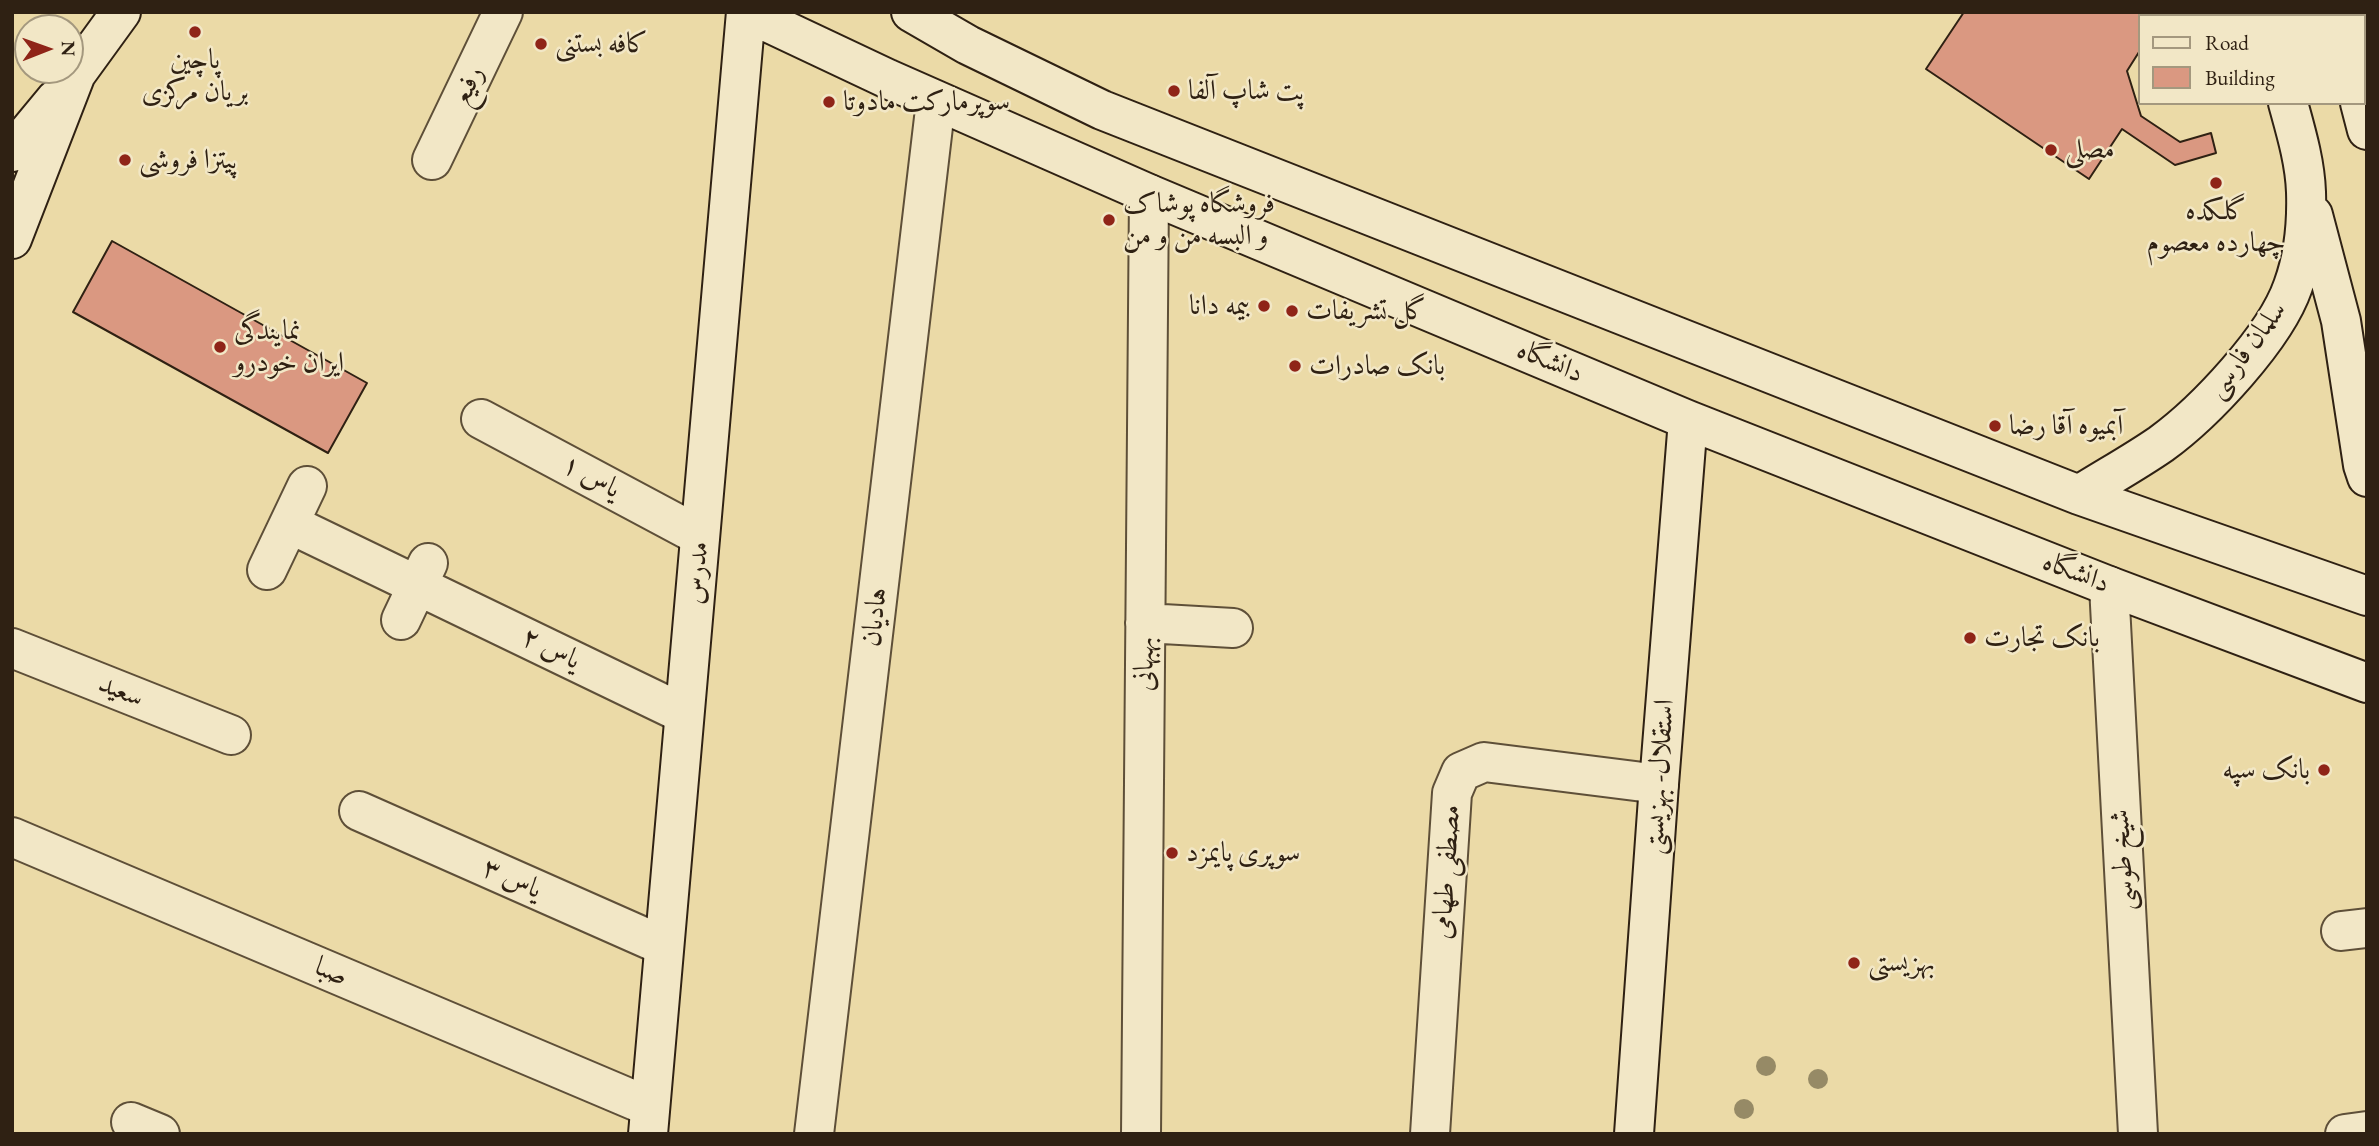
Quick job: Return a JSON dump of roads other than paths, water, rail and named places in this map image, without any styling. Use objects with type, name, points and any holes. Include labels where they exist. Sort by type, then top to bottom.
[{"type":"street","points":[[84,63],[121,12]]},
{"type":"street","name":"رفیع","points":[[432,160],[503,12]]},
{"type":"street","name":"دانشگاه","points":[[746,12],[936,101],[1149,194],[1688,420],[2109,586],[2367,683]]},
{"type":"street","name":"مدرس","points":[[649,1120],[746,12]]},
{"type":"street","points":[[911,12],[968,45],[1102,110],[2080,495],[2367,596]]},
{"type":"street","points":[[12,152],[68,84]]},
{"type":"street","points":[[12,239],[72,84]]},
{"type":"street","name":"هادیان","points":[[814,1134],[936,101]]},
{"type":"street","name":"سلمان فارسی","points":[[2080,495],[2161,443],[2222,389],[2272,325],[2293,288],[2301,258],[2306,189],[2301,152],[2289,105]]},
{"type":"street","points":[[2361,105],[2367,130]]},
{"type":"street","points":[[2306,189],[2341,321],[2363,466],[2367,477]]},
{"type":"street","name":"بهبهانی","points":[[1141,1134],[1149,194]]},
{"type":"street","name":"یاس ۱","points":[[481,419],[700,536]]},
{"type":"street","name":"استقلال- بهزیستی","points":[[1634,1134],[1688,420]]},
{"type":"street","points":[[267,570],[307,486]]},
{"type":"street","name":"یاس ۲","points":[[289,524],[423,573],[684,714]]},
{"type":"street","points":[[401,620],[423,573]]},
{"type":"street","name":"شیخ طوسی","points":[[2109,586],[2138,1134]]},
{"type":"street","points":[[1145,623],[1233,628]]},
{"type":"street","name":"سعید","points":[[12,648],[231,734]]},
{"type":"street","name":"مصطفی طهامی","points":[[1430,1134],[1452,793],[1461,772],[1484,762],[1659,784]]},
{"type":"street","name":"یاس ۳","points":[[359,811],[664,946]]},
{"type":"street","name":"صبا","points":[[12,837],[649,1120]]},
{"type":"street","points":[[2345,1134],[2367,1131]]},
{"type":"place","name":"پاچین بریان مرکزی","points":[[195,32]]},
{"type":"place","name":"کافه بستنی","points":[[541,44]]},
{"type":"place","name":"پت شاپ آلفا","points":[[1174,91]]},
{"type":"place","name":"سوپرمارکت مادوتا","points":[[829,102]]},
{"type":"place","name":"مصلی","points":[[2051,150]]},
{"type":"place","name":"پیتزا فروشی","points":[[125,160]]},
{"type":"place","name":"گلکده چهارده معصوم","points":[[2216,183]]},
{"type":"place","name":"فروشگاه پوشاک و البسه من و من","points":[[1109,220]]},
{"type":"place","name":"بیمه دانا","points":[[1264,306]]},
{"type":"place","name":"گل تشریفات","points":[[1292,311]]},
{"type":"place","name":"نمایندگی ایران خودرو","points":[[220,347]]},
{"type":"place","name":"بانک صادرات","points":[[1295,366]]},
{"type":"place","name":"آبمیوه آقا رضا","points":[[1995,426]]},
{"type":"place","name":"بانک تجارت","points":[[1970,638]]},
{"type":"place","name":"بانک سپه","points":[[2324,770]]},
{"type":"place","name":"سوپری پایمزد","points":[[1172,853]]},
{"type":"place","name":"بهزیستی","points":[[1854,963]]}]
